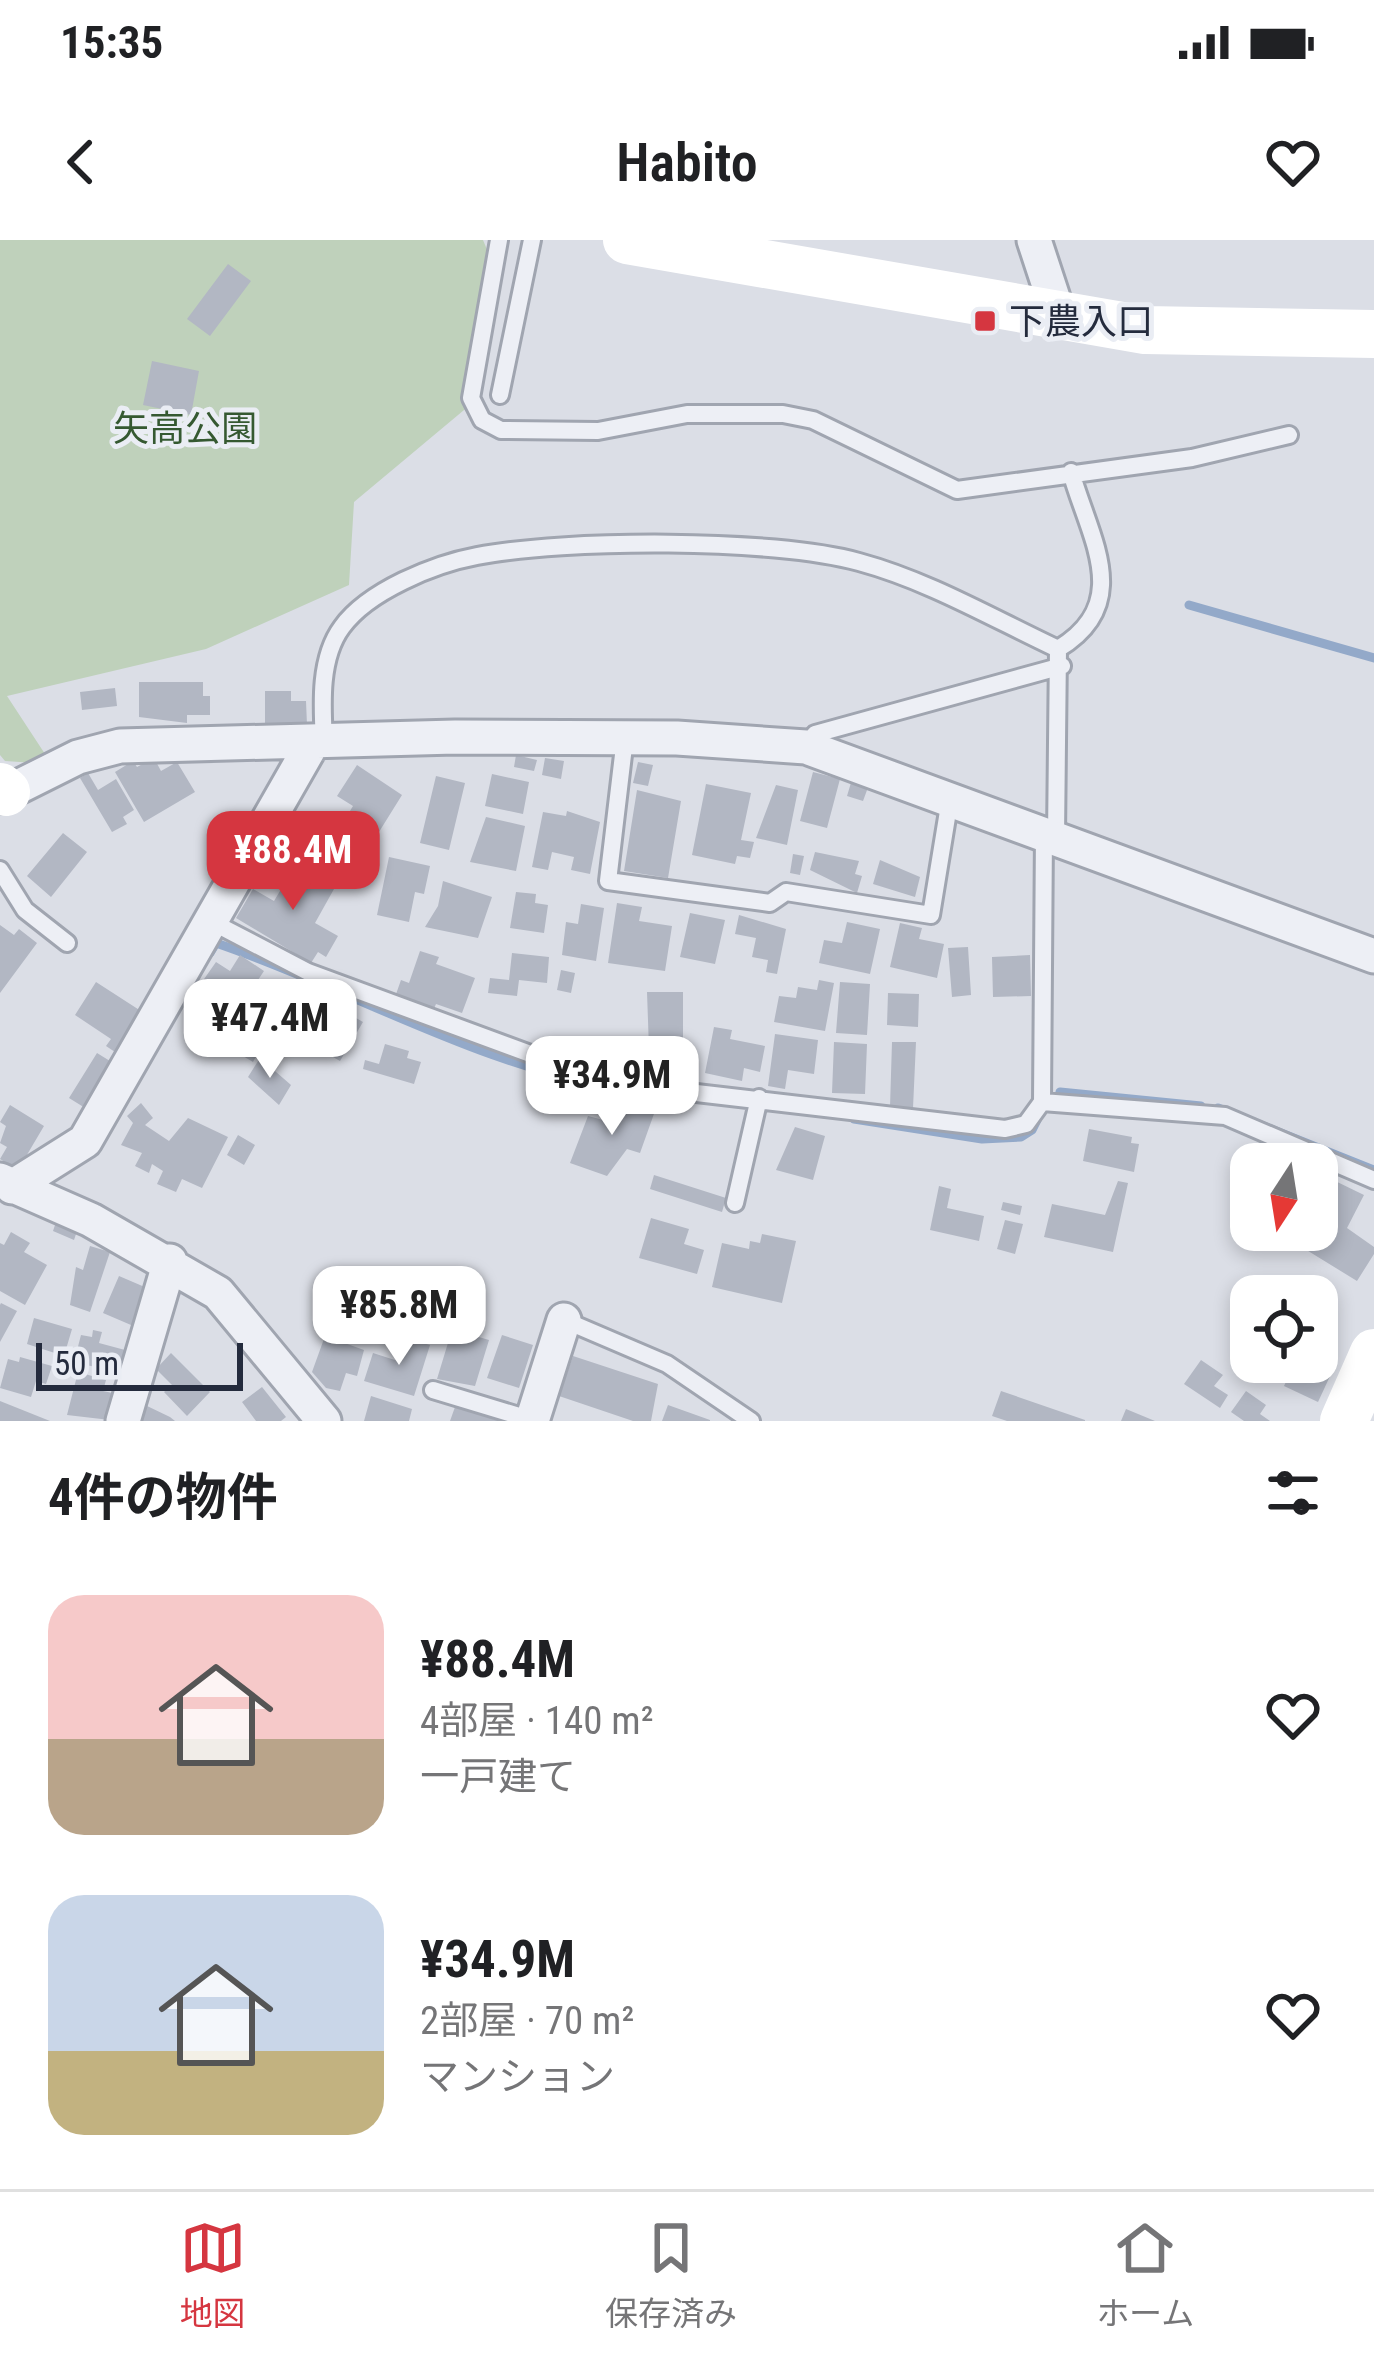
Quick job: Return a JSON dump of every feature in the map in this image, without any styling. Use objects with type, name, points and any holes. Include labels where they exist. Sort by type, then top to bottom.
[{"type":"street","points":[[627,240],[1145,330],[1374,334]]},
{"type":"street","points":[[1034,240],[1059,316]]},
{"type":"street","points":[[2,792],[78,757],[120,746],[626,738],[806,747],[1374,956]]},
{"type":"street","points":[[6,1184],[86,1141],[318,742]]},
{"type":"street","points":[[6,1184],[170,1261],[242,1316],[324,1421]]},
{"type":"street","points":[[123,1421],[170,1261]]},
{"type":"street","points":[[532,1421],[564,1320]]},
{"type":"street","points":[[1344,1421],[1371,1367]]},
{"type":"lane","points":[[499,240],[471,398],[482,420],[501,430],[598,431],[688,413],[783,414],[813,420],[957,490],[1192,458],[1289,435]]},
{"type":"lane","points":[[500,395],[532,240]]},
{"type":"lane","points":[[806,747],[815,734],[1060,657],[1094,620],[1100,596],[1098,546],[1070,472]]},
{"type":"lane","points":[[318,742],[327,659],[342,626],[384,593],[477,556],[729,546],[854,560],[927,582],[1060,657]]},
{"type":"lane","points":[[214,923],[308,972],[563,1066],[645,1087],[1005,1129],[1027,1124],[1042,1102],[1060,657]]},
{"type":"lane","points":[[626,738],[608,881],[770,903],[786,892],[932,915],[950,799]]},
{"type":"lane","points":[[0,870],[25,910],[68,943]]},
{"type":"lane","points":[[735,1203],[759,1098]]},
{"type":"lane","points":[[1042,1102],[1225,1116],[1374,1180]]},
{"type":"lane","points":[[564,1320],[667,1364],[751,1421]]},
{"type":"lane","points":[[433,1390],[532,1421]]},
{"type":"green space","name":"矢高公園","points":[[0,240],[483,240],[499,278],[476,400],[354,502],[349,585],[206,649],[7,696],[45,754],[35,763],[5,761],[0,755]]},
{"type":"building","points":[[228,264],[251,281],[210,336],[187,319]]},
{"type":"building","points":[[152,361],[199,371],[191,415],[143,405]]},
{"type":"building","points":[[139,682],[203,682],[203,696],[210,696],[210,715],[187,715],[187,723],[139,717]]},
{"type":"building","points":[[115,688],[117,706],[82,710],[80,692]]},
{"type":"building","points":[[265,691],[291,691],[291,701],[306,701],[307,725],[265,725]]},
{"type":"building","points":[[516,755],[537,760],[534,771],[514,767]]},
{"type":"building","points":[[154,758],[161,771],[177,762],[195,792],[144,822],[115,772],[133,761],[137,767]]},
{"type":"building","points":[[545,758],[564,761],[561,779],[542,775]]},
{"type":"building","points":[[638,762],[653,765],[648,786],[633,783]]},
{"type":"building","points":[[357,765],[402,795],[369,848],[339,829],[353,806],[337,796]]},
{"type":"building","points":[[813,772],[840,779],[827,828],[800,821]]},
{"type":"building","points":[[88,773],[98,790],[116,779],[134,810],[123,817],[127,824],[112,832],[80,778]]},
{"type":"building","points":[[492,774],[529,782],[523,814],[485,806]]},
{"type":"building","points":[[436,776],[465,783],[449,850],[420,843]]},
{"type":"building","points":[[853,776],[870,782],[863,801],[847,796]]},
{"type":"building","points":[[706,784],[751,793],[741,840],[754,842],[750,858],[737,856],[735,864],[692,855]]},
{"type":"building","points":[[776,785],[798,790],[787,845],[756,838]]},
{"type":"building","points":[[637,790],[681,801],[668,878],[624,871]]},
{"type":"building","points":[[567,811],[600,822],[590,874],[571,870],[574,857],[552,852],[548,870],[532,867],[543,812],[566,816]]},
{"type":"building","points":[[486,817],[525,826],[516,871],[470,862]]},
{"type":"building","points":[[63,833],[87,852],[51,897],[27,876]]},
{"type":"building","points":[[304,851],[318,859],[309,874],[334,889],[315,923],[338,936],[326,957],[318,952],[311,963],[236,918],[253,889],[274,901]]},
{"type":"building","points":[[815,852],[859,861],[855,874],[862,876],[857,893],[810,870]]},
{"type":"building","points":[[793,854],[804,856],[800,875],[790,873]]},
{"type":"building","points":[[389,857],[430,866],[424,894],[415,892],[409,922],[377,915]]},
{"type":"building","points":[[880,860],[920,877],[915,897],[873,884]]},
{"type":"building","points":[[443,881],[492,897],[478,938],[425,927],[438,906]]},
{"type":"building","points":[[516,892],[536,894],[535,903],[548,905],[544,933],[510,928]]},
{"type":"building","points":[[617,903],[642,907],[639,921],[672,926],[665,971],[608,963]]},
{"type":"building","points":[[581,904],[604,908],[596,961],[562,955],[566,922],[578,924]]},
{"type":"building","points":[[690,913],[725,920],[715,964],[680,957]]},
{"type":"building","points":[[739,915],[786,929],[777,974],[766,972],[768,960],[752,957],[756,938],[735,934]]},
{"type":"building","points":[[847,922],[880,929],[870,974],[819,963],[824,940],[842,943]]},
{"type":"building","points":[[900,923],[922,928],[919,939],[944,944],[937,978],[890,967]]},
{"type":"building","points":[[0,925],[14,935],[19,929],[37,943],[0,993]]},
{"type":"building","points":[[968,947],[971,995],[952,997],[948,948]]},
{"type":"building","points":[[420,951],[439,957],[436,964],[475,978],[462,1013],[436,1004],[433,1011],[395,997],[401,980],[409,983]]},
{"type":"building","points":[[512,953],[549,957],[547,983],[519,980],[517,996],[488,993],[490,978],[509,980]]},
{"type":"building","points":[[240,955],[264,971],[240,1007],[202,982],[216,962],[230,971]]},
{"type":"building","points":[[1030,955],[1031,996],[993,997],[992,957]]},
{"type":"building","points":[[561,970],[575,973],[571,993],[557,990]]},
{"type":"building","points":[[819,980],[834,983],[825,1031],[774,1022],[779,996],[796,998],[798,987],[817,990]]},
{"type":"building","points":[[96,982],[144,1013],[118,1054],[106,1046],[111,1039],[75,1015]]},
{"type":"building","points":[[840,982],[870,984],[867,1035],[836,1033]]},
{"type":"building","points":[[647,992],[683,992],[683,1050],[649,1049]]},
{"type":"building","points":[[197,993],[257,1028],[247,1044],[259,1051],[253,1062],[216,1040],[221,1032],[186,1012]]},
{"type":"building","points":[[888,993],[919,994],[918,1027],[887,1025]]},
{"type":"building","points":[[293,997],[330,1018],[337,1007],[363,1022],[340,1061],[277,1025]]},
{"type":"building","points":[[714,1027],[732,1030],[730,1039],[765,1046],[760,1072],[744,1068],[742,1081],[705,1073]]},
{"type":"building","points":[[775,1034],[818,1040],[814,1074],[788,1070],[785,1089],[768,1086]]},
{"type":"building","points":[[834,1042],[867,1044],[865,1094],[832,1093]]},
{"type":"building","points":[[892,1042],[916,1042],[913,1108],[890,1107]]},
{"type":"building","points":[[385,1044],[409,1051],[407,1058],[421,1062],[414,1084],[363,1069],[365,1060],[379,1064]]},
{"type":"building","points":[[97,1053],[118,1066],[90,1111],[69,1098]]},
{"type":"building","points":[[260,1058],[291,1085],[279,1105],[248,1077]]},
{"type":"building","points":[[621,1099],[655,1111],[640,1153],[627,1149],[607,1176],[570,1163],[588,1116],[611,1122]]},
{"type":"building","points":[[141,1103],[153,1118],[145,1125],[169,1141],[188,1118],[228,1137],[202,1188],[182,1179],[176,1192],[157,1184],[163,1171],[152,1164],[149,1173],[135,1166],[142,1153],[121,1145],[133,1123],[127,1116]]},
{"type":"building","points":[[10,1105],[44,1126],[18,1170],[0,1159],[7,1147],[0,1143],[6,1126],[0,1122]]},
{"type":"building","points":[[795,1127],[825,1136],[813,1180],[776,1170]]},
{"type":"building","points":[[1089,1129],[1132,1137],[1131,1143],[1139,1144],[1134,1172],[1083,1161]]},
{"type":"building","points":[[238,1135],[255,1145],[244,1165],[227,1155]]},
{"type":"building","points":[[654,1175],[726,1198],[722,1212],[650,1189]]},
{"type":"building","points":[[1118,1181],[1128,1183],[1113,1252],[1044,1237],[1052,1204],[1105,1215]]},
{"type":"building","points":[[1338,1182],[1364,1195],[1347,1228],[1374,1247],[1374,1254],[1357,1281],[1308,1251],[1338,1251]]},
{"type":"building","points":[[939,1186],[951,1189],[947,1208],[984,1216],[979,1241],[930,1230]]},
{"type":"building","points":[[1003,1202],[1022,1206],[1020,1215],[1001,1210]]},
{"type":"building","points":[[651,1218],[689,1229],[684,1244],[704,1250],[697,1274],[639,1258]]},
{"type":"building","points":[[1005,1220],[1023,1224],[1015,1254],[997,1249]]},
{"type":"building","points":[[56,1222],[77,1231],[74,1240],[53,1231]]},
{"type":"building","points":[[11,1232],[30,1243],[24,1252],[47,1265],[25,1305],[0,1291],[0,1243],[4,1245]]},
{"type":"building","points":[[762,1234],[796,1241],[782,1303],[712,1287],[722,1243],[749,1249],[750,1241],[760,1243]]},
{"type":"building","points":[[90,1246],[110,1252],[90,1312],[70,1305],[76,1267],[83,1270]]},
{"type":"building","points":[[119,1276],[154,1291],[138,1328],[103,1313]]},
{"type":"building","points":[[0,1305],[17,1311],[0,1342]]},
{"type":"building","points":[[34,1318],[72,1329],[64,1356],[27,1344]]},
{"type":"building","points":[[93,1330],[102,1332],[99,1343],[125,1350],[125,1374],[74,1362],[81,1335],[92,1337]]},
{"type":"building","points":[[451,1333],[489,1340],[475,1386],[437,1379]]},
{"type":"building","points":[[502,1335],[533,1345],[519,1388],[487,1378]]},
{"type":"building","points":[[325,1336],[364,1350],[357,1376],[346,1373],[340,1391],[326,1388],[312,1372]]},
{"type":"building","points":[[405,1338],[430,1345],[414,1396],[364,1381],[373,1353],[398,1361]]},
{"type":"building","points":[[171,1353],[210,1392],[187,1416],[164,1392],[172,1385],[156,1369]]},
{"type":"building","points":[[573,1356],[658,1384],[651,1421],[633,1421],[559,1396]]},
{"type":"building","points":[[20,1357],[52,1366],[46,1384],[36,1381],[31,1397],[0,1388],[8,1359],[19,1362]]},
{"type":"building","points":[[1201,1360],[1223,1375],[1214,1386],[1228,1395],[1220,1408],[1184,1384]]},
{"type":"building","points":[[78,1372],[106,1380],[103,1391],[117,1394],[110,1420],[67,1415]]},
{"type":"building","points":[[1285,1383],[1327,1383],[1318,1402]]},
{"type":"building","points":[[262,1387],[286,1417],[281,1421],[256,1421],[242,1402]]},
{"type":"building","points":[[1001,1391],[1085,1421],[1007,1421],[992,1416]]},
{"type":"building","points":[[1246,1391],[1266,1405],[1260,1414],[1270,1421],[1244,1421],[1231,1412]]},
{"type":"building","points":[[371,1396],[412,1409],[409,1421],[364,1421]]},
{"type":"building","points":[[0,1401],[50,1421],[0,1421]]},
{"type":"building","points":[[145,1405],[170,1417],[175,1421],[142,1421]]},
{"type":"building","points":[[668,1405],[710,1420],[710,1421],[662,1421]]},
{"type":"building","points":[[455,1407],[496,1420],[498,1413],[509,1421],[450,1421]]},
{"type":"building","points":[[1126,1409],[1155,1421],[1121,1421]]},
{"type":"waterway","points":[[1189,605],[1374,658]]},
{"type":"waterway","points":[[210,953],[216,943],[471,1047],[575,1080],[629,1090]]},
{"type":"waterway","points":[[1060,1092],[1201,1106]]},
{"type":"waterway","points":[[1218,1108],[1374,1170]]},
{"type":"waterway","points":[[854,1119],[982,1139],[1021,1137],[1037,1120]]},
{"type":"place","name":"下農入口","points":[[985,321]]}]
